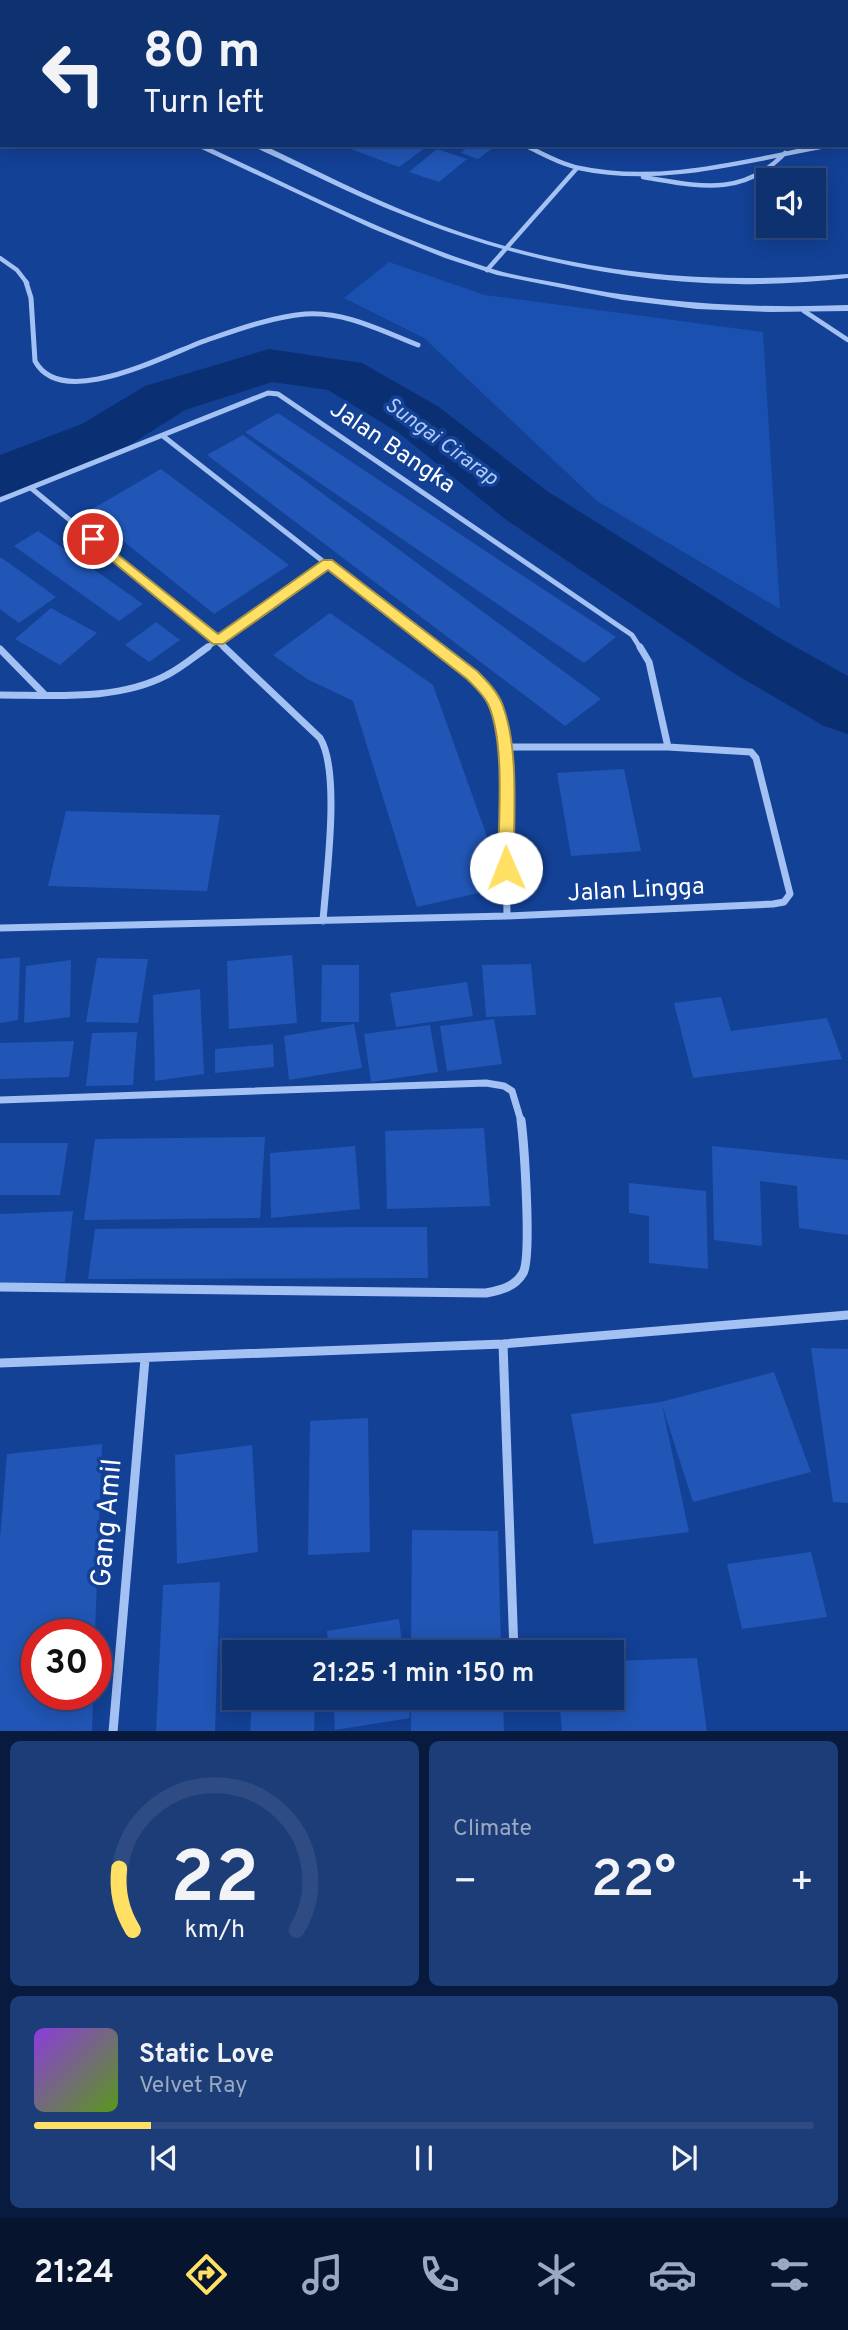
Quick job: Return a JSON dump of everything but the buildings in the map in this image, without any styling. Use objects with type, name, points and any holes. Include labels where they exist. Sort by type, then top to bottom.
[{"type":"street","points":[[201,147],[399,237],[487,270],[568,288],[693,308],[804,311],[848,308]]},
{"type":"street","points":[[260,147],[416,218],[504,249],[589,267],[695,281],[796,282],[848,276]]},
{"type":"street","points":[[529,147],[577,168],[695,185],[734,185],[764,175],[785,153]]},
{"type":"street","points":[[632,175],[691,169],[819,147]]},
{"type":"street","points":[[487,270],[577,168]]},
{"type":"street","points":[[0,258],[15,269],[29,288],[33,359],[40,373],[57,381],[79,382],[106,376],[208,340],[274,320],[310,314],[347,319],[418,345]]},
{"type":"street","name":"Jalan Bangka","points":[[0,500],[268,393],[278,394],[632,635],[649,662],[668,747]]},
{"type":"street","points":[[163,436],[485,688],[496,705],[505,747],[507,916]]},
{"type":"street","points":[[31,488],[218,641],[310,728],[327,749],[332,775],[323,920]]},
{"type":"street","points":[[0,695],[116,692],[146,685],[218,641],[328,563]]},
{"type":"street","points":[[0,649],[44,694]]},
{"type":"street","name":"Jalan Lingga","points":[[0,928],[507,916],[773,904],[787,899],[789,889],[754,755],[743,750],[668,747],[505,747]]},
{"type":"street","points":[[0,1100],[486,1083],[504,1086],[512,1091],[522,1117],[526,1266],[521,1279],[511,1286],[486,1293],[0,1287]]},
{"type":"street","points":[[0,1363],[503,1344],[848,1315]]},
{"type":"street","points":[[503,1344],[514,1640]]},
{"type":"street","name":"Gang Amil","points":[[113,1731],[145,1359]]},
{"type":"lane","points":[[804,311],[848,340]]},
{"type":"shaded area","points":[[389,262],[485,295],[763,332],[780,609],[597,501],[424,338],[344,298]]},
{"type":"waterway","name":"Sungai Cirarap","points":[[0,477],[102,437],[165,398],[269,365],[343,375],[419,420],[526,505],[759,657],[848,708]]},
{"type":"route","points":[[93,539],[218,641],[328,563],[472,675],[496,705],[505,747],[506,868]]}]
